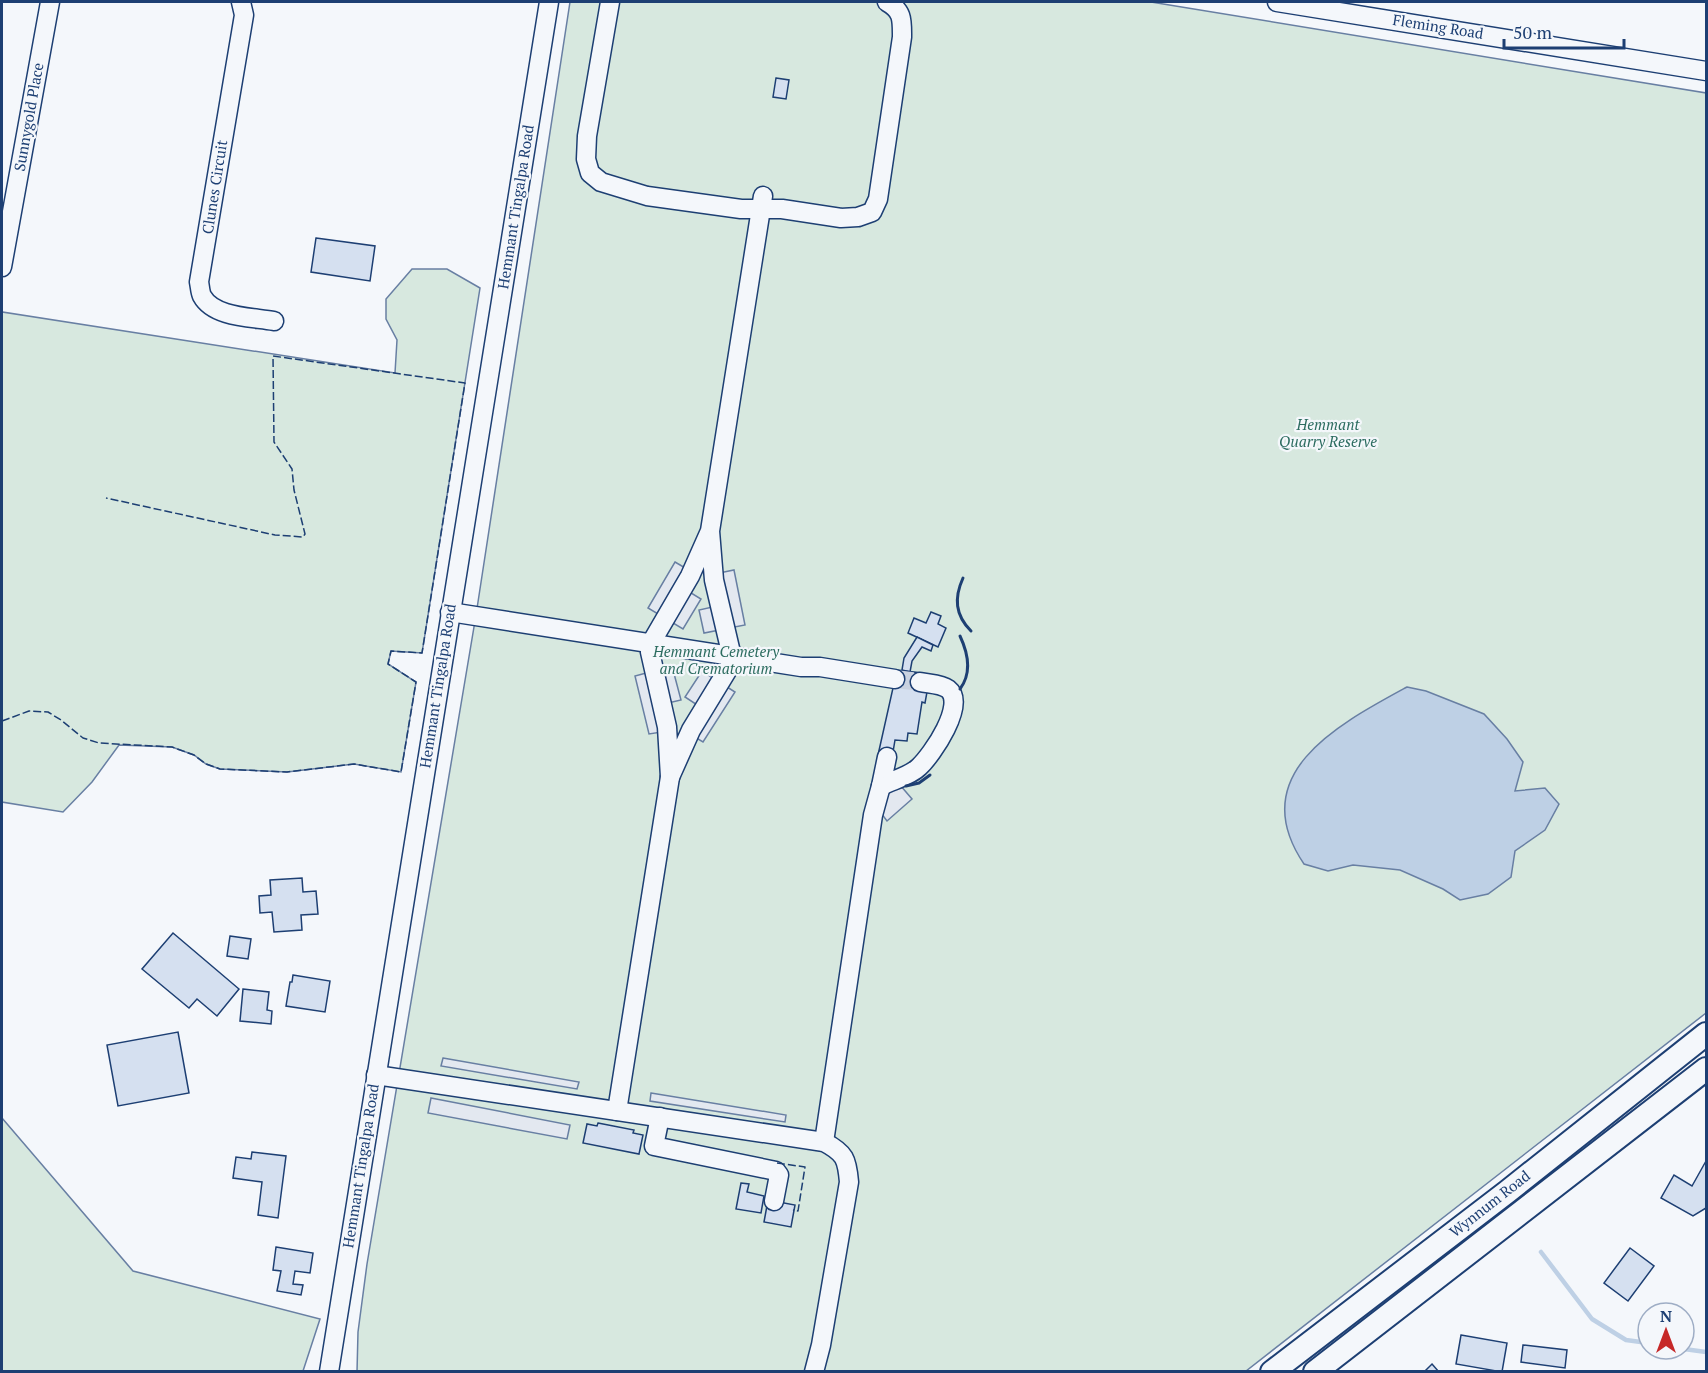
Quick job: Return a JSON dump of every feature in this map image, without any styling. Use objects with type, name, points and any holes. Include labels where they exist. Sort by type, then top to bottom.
[{"type":"main road","name":"Wynnum Road","points":[[1272,1371],[1507,1192],[1707,1034]]},
{"type":"main road","name":"Wynnum Road","points":[[1315,1371],[1707,1069]]},
{"type":"street","name":"Sunnygold Place","points":[[2,267],[50,2]]},
{"type":"street","name":"Clunes Circuit","points":[[240,2],[244,15],[199,282],[202,297],[215,309],[274,321]]},
{"type":"street","name":"Hemmant Tingalpa Road","points":[[329,1371],[549,2]]},
{"type":"street","points":[[610,2],[587,136],[586,159],[590,173],[601,182],[647,196],[741,209],[763,203],[782,209],[841,219],[872,212],[878,199],[902,37],[902,20],[897,7],[887,2]]},
{"type":"street","name":"Fleming Road","points":[[1277,2],[1707,70]]},
{"type":"street","points":[[670,777],[691,730],[730,666],[732,657],[714,580],[710,531],[763,203]]},
{"type":"street","points":[[617,1111],[670,777],[666,727],[650,652],[651,643],[690,576],[710,531]]},
{"type":"street","points":[[690,576],[702,576],[714,580]]},
{"type":"street","points":[[450,612],[732,657],[801,667],[820,667],[895,679]]},
{"type":"street","points":[[881,786],[918,768],[939,739],[952,715],[954,702],[949,690],[942,686],[920,682]]},
{"type":"street","points":[[666,727],[678,731],[691,730]]},
{"type":"street","points":[[824,1142],[873,814],[887,757]]},
{"type":"street","points":[[376,1075],[824,1142],[837,1149],[847,1161],[849,1182],[821,1345],[814,1371]]},
{"type":"street","points":[[660,1117],[654,1146],[776,1171],[779,1175],[774,1201]]},
{"type":"green space","name":"Hemmant Quarry Reserve","points":[[570,2],[1151,2],[1706,93],[1706,1013],[1246,1371],[357,1372],[358,1332],[367,1264],[476,615]]},
{"type":"green space","points":[[412,269],[447,269],[480,288],[422,653],[391,651],[388,664],[416,682],[401,772],[354,764],[287,772],[220,769],[206,764],[194,755],[172,747],[119,745],[92,782],[63,812],[2,802],[2,312],[395,373],[397,340],[386,319],[386,299]]},
{"type":"green space","points":[[2,1118],[133,1271],[320,1319],[303,1371],[2,1371]]},
{"type":"shaded area","points":[[675,562],[687,569],[678,585],[701,599],[683,629],[648,608]]},
{"type":"shaded area","points":[[734,570],[745,625],[704,633],[699,610],[726,604],[719,573]]},
{"type":"shaded area","points":[[672,666],[681,700],[655,706],[662,732],[649,734],[635,676]]},
{"type":"shaded area","points":[[702,671],[735,692],[703,742],[693,736],[708,712],[685,697]]},
{"type":"shaded area","points":[[900,785],[912,799],[887,821],[878,809],[884,795]]},
{"type":"shaded area","points":[[443,1058],[579,1082],[577,1089],[441,1066]]},
{"type":"shaded area","points":[[651,1093],[786,1115],[785,1122],[650,1101]]},
{"type":"shaded area","points":[[431,1098],[570,1125],[567,1139],[428,1113]]},
{"type":"water","points":[[1407,687],[1426,691],[1484,714],[1507,739],[1523,762],[1515,791],[1545,788],[1559,804],[1545,830],[1515,851],[1511,877],[1488,894],[1460,900],[1443,889],[1400,870],[1353,865],[1328,871],[1304,864],[1288,832],[1285,804],[1292,778],[1307,756],[1328,736],[1354,718]]},
{"type":"building","points":[[776,78],[789,80],[786,99],[773,97]]},
{"type":"building","points":[[316,238],[375,246],[370,281],[311,272]]},
{"type":"building","points":[[931,612],[941,616],[938,624],[946,628],[938,647],[908,633],[914,618],[926,623]]},
{"type":"building","points":[[917,637],[933,645],[931,651],[922,647],[912,661],[910,672],[902,670],[904,658]]},
{"type":"building","points":[[897,670],[922,673],[927,692],[925,703],[922,702],[917,734],[908,733],[907,741],[895,740],[892,758],[878,755]]},
{"type":"building","points":[[302,878],[303,892],[316,891],[318,914],[301,915],[302,930],[274,932],[272,912],[260,913],[259,896],[271,895],[270,880]]},
{"type":"building","points":[[173,933],[239,989],[217,1016],[197,999],[189,1008],[142,969]]},
{"type":"building","points":[[230,936],[251,939],[248,959],[227,956]]},
{"type":"building","points":[[293,975],[330,981],[325,1012],[286,1006]]},
{"type":"building","points":[[243,989],[269,992],[267,1010],[272,1011],[271,1024],[240,1021]]},
{"type":"building","points":[[178,1032],[189,1093],[118,1106],[107,1045]]},
{"type":"building","points":[[598,1123],[634,1130],[633,1133],[643,1135],[639,1154],[583,1143],[587,1124],[597,1126]]},
{"type":"building","points":[[252,1152],[286,1156],[278,1218],[258,1215],[262,1182],[233,1178],[236,1157],[251,1159]]},
{"type":"building","points":[[1706,1161],[1706,1208],[1693,1216],[1661,1198],[1674,1175],[1692,1186]]},
{"type":"building","points":[[741,1183],[749,1184],[747,1192],[764,1196],[761,1213],[736,1209]]},
{"type":"building","points":[[768,1200],[795,1205],[791,1227],[764,1222]]},
{"type":"building","points":[[276,1247],[313,1253],[310,1273],[295,1271],[293,1284],[303,1285],[301,1295],[277,1291],[281,1271],[273,1270]]},
{"type":"building","points":[[1630,1248],[1654,1266],[1628,1301],[1604,1283]]},
{"type":"building","points":[[1461,1335],[1507,1343],[1502,1372],[1456,1364]]},
{"type":"building","points":[[1523,1345],[1567,1350],[1565,1368],[1521,1362]]},
{"type":"building","points":[[1432,1364],[1439,1372],[1424,1372]]},
{"type":"waterway","points":[[1541,1252],[1592,1319],[1626,1340],[1636,1341]]},
{"type":"waterway","points":[[1696,1351],[1706,1352]]},
{"type":"tunnel","points":[[895,679],[920,682]]},
{"type":"fence","points":[[2,721],[29,711],[48,712],[83,738],[99,743],[172,747],[194,755],[206,764],[220,769],[287,772],[354,764],[401,772],[416,682],[388,664],[391,651],[422,653],[465,383],[273,356],[274,442],[292,469],[294,490],[305,534],[303,537],[275,535],[106,498]]},
{"type":"fence","points":[[777,1163],[805,1167],[798,1211],[793,1210]]},
{"type":"wall","points":[[963,578],[958,592],[958,606],[962,619],[971,631]]},
{"type":"wall","points":[[960,636],[968,663],[964,683],[960,689]]},
{"type":"wall","points":[[906,786],[919,783],[930,775]]},
{"type":"park label","name":"Hemmant Cemetery and Crematorium","points":[[716,660]]}]
